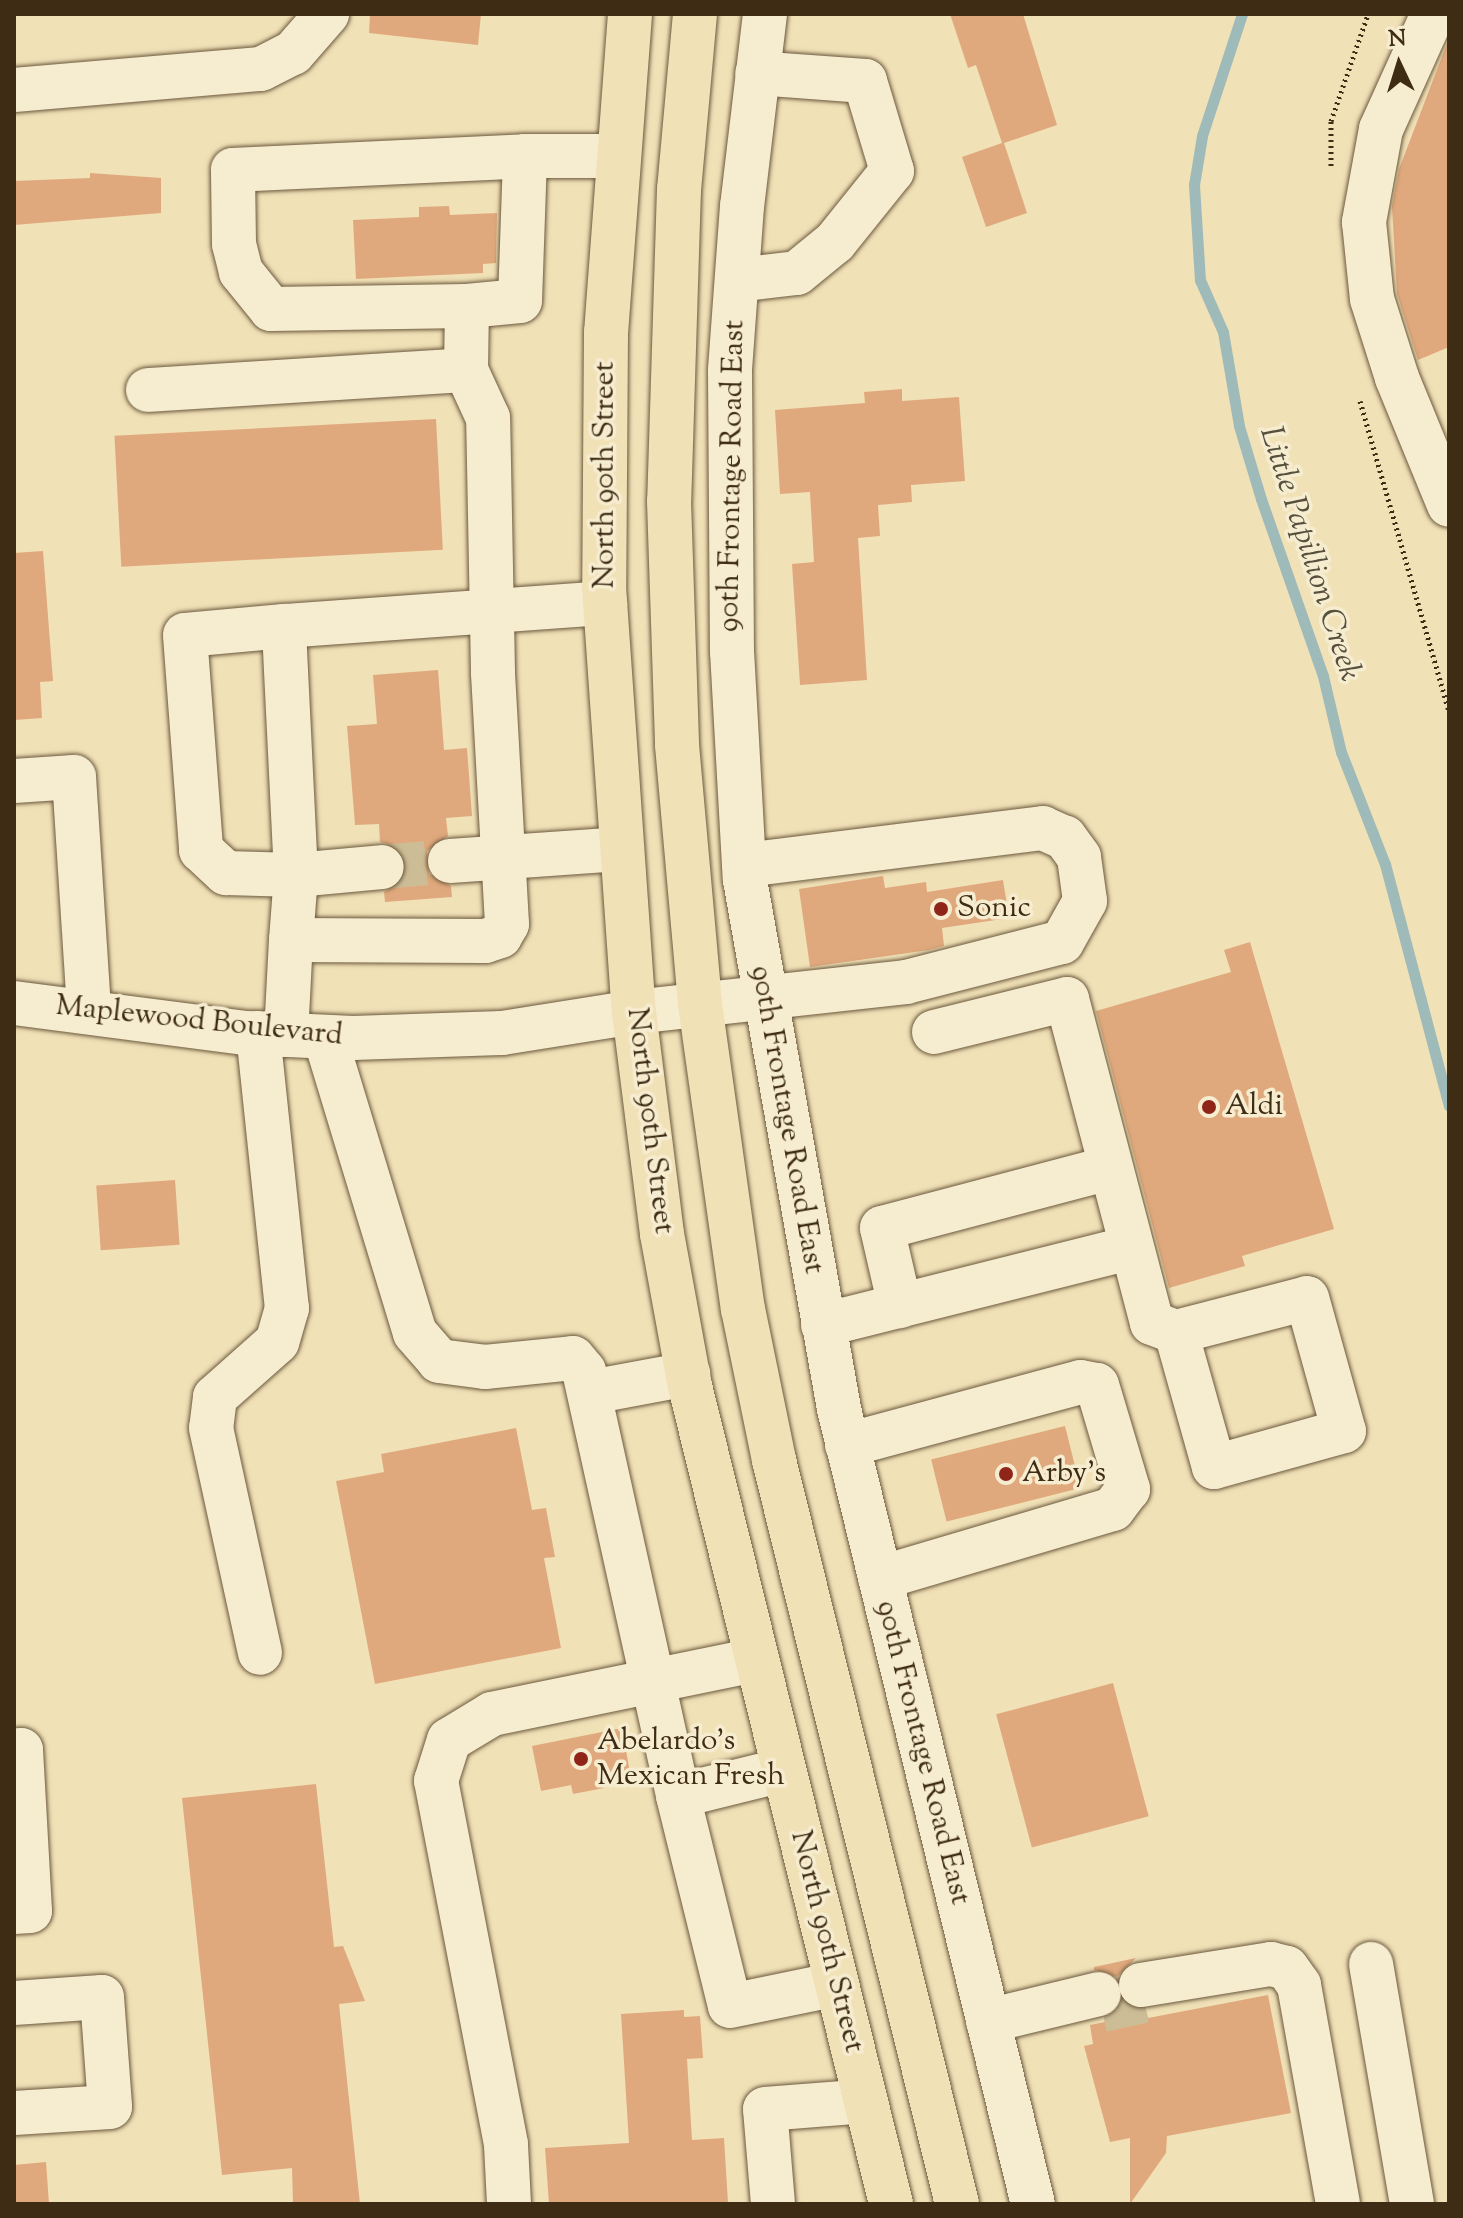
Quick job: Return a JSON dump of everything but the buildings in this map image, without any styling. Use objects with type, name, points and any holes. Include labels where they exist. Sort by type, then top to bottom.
[{"type":"main road","name":"North 90th Street","points":[[630,14],[617,156],[606,346],[605,603],[620,849],[634,1012],[662,1234],[688,1374],[891,2204]]},
{"type":"main road","points":[[695,14],[679,189],[669,501],[677,745],[700,1004],[743,1309],[774,1460],[957,2204]]},
{"type":"street","points":[[14,90],[232,75],[261,69],[293,53],[327,14]]},
{"type":"street","name":"90th Frontage Road East","points":[[765,14],[737,280],[728,509],[744,865],[823,1325],[847,1445],[1033,2204]]},
{"type":"street","points":[[1433,14],[1381,129],[1364,222],[1372,299],[1397,378],[1449,505]]},
{"type":"street","points":[[737,280],[797,273],[835,242],[892,171],[865,81],[757,73]]},
{"type":"street","points":[[525,156],[520,301],[467,306],[271,309],[241,272],[234,244],[233,170],[525,156],[617,156]]},
{"type":"street","points":[[291,940],[485,941],[500,936],[507,924],[492,610],[488,418],[466,370],[467,306]]},
{"type":"street","points":[[148,390],[466,370]]},
{"type":"street","points":[[382,867],[296,875],[226,873],[201,850],[185,635],[605,603]]},
{"type":"street","points":[[260,1653],[211,1428],[215,1397],[277,1342],[287,1308],[291,940],[296,875],[284,626]]},
{"type":"street","points":[[14,781],[74,777],[89,1011]]},
{"type":"street","name":"Maplewood Boulevard","points":[[14,1003],[290,1035],[502,1033],[634,1012],[906,982],[1062,942],[1085,901],[1086,882],[1079,857],[1065,838],[1043,828],[744,865]]},
{"type":"street","points":[[450,861],[620,849]]},
{"type":"street","points":[[934,1032],[1067,999],[1129,1248],[1152,1323],[1176,1332]]},
{"type":"street","points":[[290,1035],[415,1333],[439,1361],[485,1367],[573,1358],[591,1392],[649,1682],[730,2006],[837,1984]]},
{"type":"street","points":[[900,1306],[882,1228],[1109,1168]]},
{"type":"street","points":[[823,1325],[1129,1248]]},
{"type":"street","points":[[591,1392],[688,1374]]},
{"type":"street","points":[[847,1445],[1081,1382],[1097,1385],[1128,1489],[1113,1509],[880,1578]]},
{"type":"street","points":[[509,2204],[506,2144],[436,1781],[449,1740],[492,1714],[756,1660]]},
{"type":"street","points":[[14,1751],[21,1750],[30,1911],[14,1912]]},
{"type":"street","points":[[678,1796],[783,1770]]},
{"type":"street","points":[[1150,1984],[1271,1964],[1287,1968],[1299,1985],[1338,2204]]},
{"type":"street","points":[[1371,1964],[1412,2204]]},
{"type":"street","points":[[988,2021],[1092,1996]]},
{"type":"street","points":[[14,2003],[102,1997],[110,2107],[14,2113]]},
{"type":"street","points":[[773,2204],[765,2109],[866,2101]]},
{"type":"waterway","name":"Little Papillion Creek","points":[[1242,14],[1202,136],[1194,185],[1200,280],[1223,332],[1239,426],[1323,676],[1341,752],[1385,864],[1449,1106]]},
{"type":"tunnel","points":[[382,867],[450,861]]},
{"type":"tunnel","points":[[1102,2010],[1144,2001]]},
{"type":"place","name":"Sonic","points":[[941,909]]},
{"type":"place","name":"Aldi","points":[[1209,1107]]},
{"type":"place","name":"Arby's","points":[[1006,1474]]},
{"type":"place","name":"Abelardo's Mexican Fresh","points":[[581,1759]]}]
